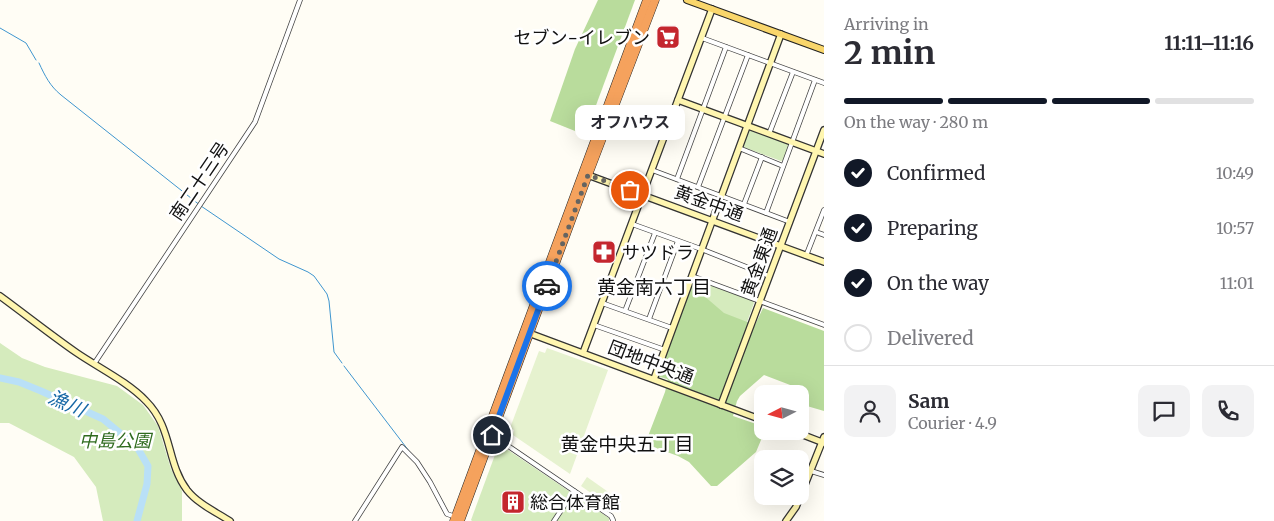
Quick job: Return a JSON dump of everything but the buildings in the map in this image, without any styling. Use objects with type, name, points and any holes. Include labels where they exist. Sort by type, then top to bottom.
[{"type":"highway","points":[[586,174],[647,0]]},
{"type":"highway","points":[[459,520],[586,174],[655,0]]},
{"type":"highway","points":[[459,520],[492,435],[527,332]]},
{"type":"main road","points":[[687,0],[824,50]]},
{"type":"street","name":"南二十三号","points":[[94,364],[255,122],[300,0]]},
{"type":"street","points":[[584,353],[712,9]]},
{"type":"street","points":[[654,379],[781,34]]},
{"type":"street","points":[[702,38],[824,83]]},
{"type":"street","points":[[676,179],[726,47]]},
{"type":"street","points":[[698,187],[748,55]]},
{"type":"street","points":[[769,134],[793,72]]},
{"type":"street","points":[[766,213],[815,80]]},
{"type":"street","points":[[678,100],[824,154]]},
{"type":"street","name":"黄金東通","points":[[721,405],[824,130]]},
{"type":"street","points":[[739,148],[783,166]]},
{"type":"street","points":[[744,204],[762,158]]},
{"type":"street","points":[[652,170],[790,222]]},
{"type":"street","name":"黄金中通","points":[[586,174],[824,262]]},
{"type":"street","points":[[806,256],[824,210]]},
{"type":"street","points":[[632,224],[769,276]]},
{"type":"street","points":[[816,232],[824,235]]},
{"type":"street","points":[[625,311],[655,233]]},
{"type":"street","points":[[649,320],[678,241]]},
{"type":"street","points":[[692,276],[824,325]]},
{"type":"street","points":[[0,296],[129,387],[147,402],[160,420],[176,469],[187,490],[202,504],[230,521]]},
{"type":"street","points":[[602,303],[672,328]]},
{"type":"street","points":[[594,325],[665,350]]},
{"type":"street","name":"団地中央通","points":[[527,332],[754,417]]},
{"type":"street","points":[[492,435],[611,516],[613,521]]},
{"type":"street","points":[[786,521],[796,507],[823,441],[809,436]]},
{"type":"street","points":[[356,521],[402,447],[417,462],[447,514],[459,520]]},
{"type":"street","points":[[812,471],[824,475]]},
{"type":"street","points":[[554,521],[574,491]]},
{"type":"green space","points":[[598,0],[635,0],[585,135],[550,121],[575,49]]},
{"type":"green space","points":[[751,130],[788,143],[789,145],[783,160],[781,161],[743,147],[748,132]]},
{"type":"green space","points":[[694,279],[754,303],[721,394],[716,396],[657,376]]},
{"type":"green space","points":[[693,281],[702,285],[703,295],[724,313],[755,325],[763,308],[824,331],[824,411],[809,407],[809,385],[790,385],[764,375],[740,396],[733,416],[754,423],[754,440],[761,440],[757,450],[754,450],[754,454],[717,486],[711,486],[689,462],[645,444],[665,392],[668,379],[658,376]]},
{"type":"green space","name":"中島公園","points":[[0,343],[22,358],[45,367],[117,386],[143,405],[158,426],[171,469],[182,491],[182,521],[103,521],[96,487],[74,457],[9,423],[0,423]]},
{"type":"green space","points":[[547,348],[608,370],[570,474],[513,435],[514,430],[510,428],[539,351],[545,353]]},
{"type":"green space","points":[[499,444],[609,518],[609,521],[472,521]]},
{"type":"green space","points":[[587,477],[621,501],[615,510],[581,486]]},
{"type":"waterway","points":[[0,28],[26,43],[36,60]]},
{"type":"waterway","points":[[39,63],[48,80],[61,95],[201,206],[279,259],[314,276],[327,294],[334,352],[342,363]]},
{"type":"waterway","points":[[344,366],[412,455]]},
{"type":"waterway","name":"漁川","points":[[0,378],[19,382],[103,419],[137,447],[148,466],[147,484],[137,521]]},
{"type":"waterway","points":[[439,496],[444,504]]},
{"type":"way so far","points":[[547,286],[588,175],[630,190]]},
{"type":"place","name":"セブン-イレブン","points":[[668,37]]},
{"type":"place","name":"オフハウス","points":[[630,190]]},
{"type":"place","name":"サツドラ","points":[[604,252]]},
{"type":"place","name":"総合体育館","points":[[513,502]]},
{"type":"district","name":"黄金南六丁目","points":[[654,287]]},
{"type":"district","name":"黄金中央五丁目","points":[[627,444]]},
{"type":"route","points":[[492,435],[547,286]]}]
